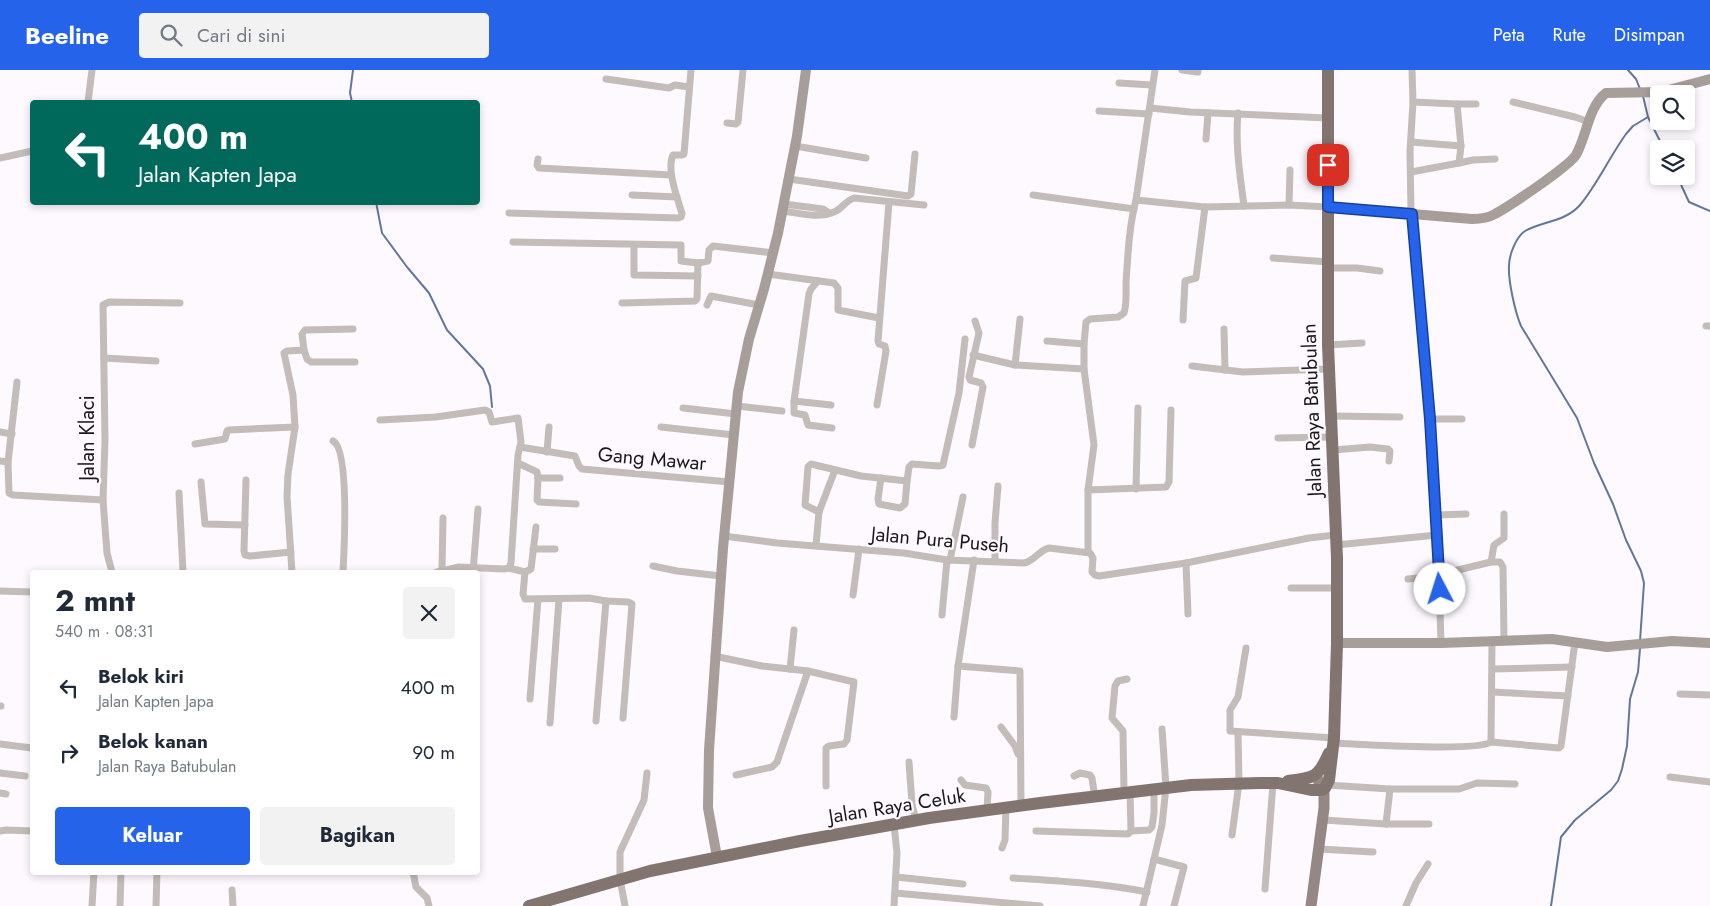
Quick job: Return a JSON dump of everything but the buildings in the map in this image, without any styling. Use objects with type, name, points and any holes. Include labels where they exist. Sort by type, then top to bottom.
[{"type":"highway","name":"Jalan Raya Batubulan","points":[[1325,787],[1329,780],[1333,743],[1337,643],[1336,540],[1328,345],[1328,70]]},
{"type":"highway","name":"Jalan Raya Batubulan","points":[[1316,775],[1333,743]]},
{"type":"highway","name":"Jalan Raya Celuk","points":[[529,906],[620,879],[800,840],[1015,806],[1160,788],[1239,783],[1275,783],[1309,778],[1316,775]]},
{"type":"highway","name":"Jalan Raya Celuk","points":[[1275,783],[1312,790],[1325,787]]},
{"type":"main road","points":[[1311,906],[1323,820],[1325,787],[1316,775]]},
{"type":"street","points":[[88,100],[92,70]]},
{"type":"street","points":[[509,213],[678,218],[682,214],[671,175],[672,156],[684,154],[692,70]]},
{"type":"street","points":[[727,123],[736,124],[738,122],[743,70]]},
{"type":"street","points":[[717,857],[710,829],[707,794],[714,656],[734,435],[745,352],[760,305],[784,208],[806,70]]},
{"type":"street","points":[[1154,70],[1150,111],[1134,209],[1124,314],[1118,317],[1088,320],[1084,344],[1084,369],[1094,445],[1088,490],[1088,552],[1092,556],[1092,572],[1099,576],[1186,563],[1309,538],[1336,540],[1437,535]]},
{"type":"street","points":[[1182,70],[1198,72]]},
{"type":"street","points":[[1412,70],[1412,214],[1437,515],[1441,643]]},
{"type":"street","points":[[1136,200],[1205,207],[1289,205],[1472,219],[1485,218],[1495,214],[1523,196],[1571,160],[1576,153],[1594,109],[1602,96],[1608,92],[1658,93],[1710,78]]},
{"type":"street","points":[[606,79],[670,88],[675,85],[689,87]]},
{"type":"street","points":[[1119,83],[1152,85]]},
{"type":"street","points":[[1413,102],[1476,104]]},
{"type":"street","points":[[1513,102],[1589,122]]},
{"type":"street","points":[[1457,104],[1460,146],[1459,163]]},
{"type":"street","points":[[1099,111],[1208,112],[1327,118]]},
{"type":"street","points":[[1206,139],[1208,112]]},
{"type":"street","points":[[1238,113],[1237,159],[1244,206]]},
{"type":"street","points":[[1411,142],[1460,146]]},
{"type":"street","points":[[795,146],[866,158]]},
{"type":"street","points":[[0,158],[30,151]]},
{"type":"street","points":[[789,180],[908,196],[911,194],[916,154]]},
{"type":"street","points":[[538,159],[537,165],[539,168],[671,175]]},
{"type":"street","points":[[1411,172],[1473,160],[1495,159]]},
{"type":"street","points":[[1289,205],[1290,170]]},
{"type":"street","points":[[632,195],[677,197]]},
{"type":"street","points":[[1033,195],[1134,209]]},
{"type":"street","points":[[784,208],[823,216],[837,210],[847,201],[854,198],[924,205]]},
{"type":"street","points":[[877,405],[886,351],[885,346],[878,342],[889,202]]},
{"type":"street","points":[[1183,320],[1185,283],[1187,280],[1196,278],[1205,207]]},
{"type":"street","points":[[513,242],[681,245],[681,260],[698,263],[708,261],[712,246],[774,253]]},
{"type":"street","points":[[634,248],[634,274],[698,276]]},
{"type":"street","points":[[1273,258],[1380,271]]},
{"type":"street","points":[[622,303],[693,302],[697,299],[698,263]]},
{"type":"street","points":[[768,274],[837,285],[838,310],[879,318]]},
{"type":"street","points":[[818,281],[811,288],[809,294],[794,401],[794,413],[805,416],[808,425],[832,428]]},
{"type":"street","points":[[707,305],[711,296],[760,305]]},
{"type":"street","name":"Jalan Klaci","points":[[111,570],[107,553],[103,500],[105,440],[102,308],[105,303],[109,302],[180,303]]},
{"type":"street","points":[[1015,365],[1020,319]]},
{"type":"street","points":[[972,445],[983,387],[981,383],[969,379],[979,333],[975,321]]},
{"type":"street","points":[[353,329],[305,330],[302,334],[304,350],[310,362],[355,362]]},
{"type":"street","points":[[1224,329],[1225,370]]},
{"type":"street","points":[[881,478],[878,504],[900,508],[905,504],[910,465],[944,465],[959,393],[965,339]]},
{"type":"street","points":[[1047,341],[1084,344]]},
{"type":"street","points":[[1328,345],[1362,343]]},
{"type":"street","points":[[292,570],[287,496],[288,474],[295,427],[293,395],[283,355],[285,351],[304,350]]},
{"type":"street","points":[[973,355],[1015,365],[1084,369]]},
{"type":"street","points":[[104,358],[156,361]]},
{"type":"street","points":[[1192,366],[1267,372],[1329,370]]},
{"type":"street","points":[[17,382],[8,462],[8,489],[11,495],[103,500]]},
{"type":"street","points":[[794,401],[830,405]]},
{"type":"street","points":[[683,408],[782,411]]},
{"type":"street","points":[[1136,489],[1138,408]]},
{"type":"street","points":[[380,420],[436,417],[486,410],[489,412],[492,422],[518,418],[520,448],[511,563],[509,568]]},
{"type":"street","points":[[1088,490],[1163,489],[1168,485],[1171,410]]},
{"type":"street","points":[[1331,416],[1400,417]]},
{"type":"street","points":[[1430,419],[1462,419]]},
{"type":"street","points":[[196,444],[225,439],[229,430],[295,427]]},
{"type":"street","points":[[547,452],[548,427]]},
{"type":"street","points":[[661,427],[734,435]]},
{"type":"street","points":[[0,432],[12,434]]},
{"type":"street","points":[[1278,438],[1388,449],[1390,450],[1389,462]]},
{"type":"street","points":[[333,441],[338,444],[341,451],[345,489],[343,570]]},
{"type":"street","name":"Gang Mawar","points":[[520,448],[576,456],[582,469],[730,482]]},
{"type":"street","points":[[0,461],[8,462]]},
{"type":"street","points":[[518,463],[537,472],[537,500],[539,502],[576,504]]},
{"type":"street","points":[[820,512],[805,505],[808,467],[812,464],[860,476],[908,481]]},
{"type":"street","points":[[816,546],[820,512],[835,470]]},
{"type":"street","points":[[538,478],[560,478]]},
{"type":"street","points":[[246,480],[245,555],[291,552]]},
{"type":"street","points":[[201,482],[205,524],[245,525]]},
{"type":"street","points":[[995,561],[995,523],[998,486]]},
{"type":"street","points":[[180,493],[183,570]]},
{"type":"street","points":[[942,616],[948,560],[963,497]]},
{"type":"street","points":[[473,570],[478,509]]},
{"type":"street","points":[[1437,515],[1466,514]]},
{"type":"street","points":[[1491,562],[1494,545],[1504,538],[1504,514]]},
{"type":"street","points":[[440,570],[443,518]]},
{"type":"street","points":[[448,570],[459,567],[473,570],[509,568],[525,572],[531,568],[536,527]]},
{"type":"street","name":"Jalan Pura Puseh","points":[[724,536],[777,543],[904,553],[948,560],[1028,562],[1044,549],[1049,548],[1088,552]]},
{"type":"street","points":[[533,549],[555,548]]},
{"type":"street","points":[[853,595],[859,549]]},
{"type":"street","points":[[954,717],[958,666],[974,560]]},
{"type":"street","points":[[1408,579],[1429,577],[1491,562],[1500,562],[1503,568],[1504,640]]},
{"type":"street","points":[[1186,563],[1188,614]]},
{"type":"street","points":[[653,566],[676,571],[721,576]]},
{"type":"street","points":[[525,572],[523,597],[525,599],[589,598],[632,604],[623,718]]},
{"type":"street","points":[[1291,588],[1337,588]]},
{"type":"street","points":[[0,591],[30,592]]},
{"type":"street","points":[[530,699],[538,599]]},
{"type":"street","points":[[550,723],[559,599]]},
{"type":"street","points":[[596,721],[606,601]]},
{"type":"street","points":[[790,669],[794,630]]},
{"type":"street","points":[[1337,643],[1441,643],[1552,639],[1606,646],[1672,641],[1710,643]]},
{"type":"street","points":[[1492,641],[1492,742]]},
{"type":"street","points":[[1246,648],[1238,697],[1230,713],[1230,731],[1333,743],[1433,747],[1483,745],[1492,742],[1558,748],[1561,747],[1575,642]]},
{"type":"street","points":[[714,656],[762,666],[808,671],[854,682],[847,740],[844,744],[826,748],[826,786]]},
{"type":"street","points":[[958,666],[1020,671],[1015,806]]},
{"type":"street","points":[[1493,669],[1572,667]]},
{"type":"street","points":[[736,775],[772,767],[777,762],[808,671]]},
{"type":"street","points":[[1127,680],[1118,681],[1115,686],[1112,718],[1123,731],[1132,831]]},
{"type":"street","points":[[1492,692],[1568,696]]},
{"type":"street","points":[[1680,694],[1710,695]]},
{"type":"street","points":[[1001,727],[1018,753],[1015,806],[1002,848]]},
{"type":"street","points":[[1143,906],[1162,825],[1160,788],[1162,729]]},
{"type":"street","points":[[1232,835],[1239,783],[1238,733]]},
{"type":"street","points":[[0,744],[30,748]]},
{"type":"street","points":[[909,762],[912,804],[916,821]]},
{"type":"street","points":[[0,773],[25,776]]},
{"type":"street","points":[[625,906],[620,879],[621,848],[644,800],[647,773]]},
{"type":"street","points":[[1074,776],[1080,773],[1090,775],[1094,792]]},
{"type":"street","points":[[1670,777],[1710,782]]},
{"type":"street","points":[[961,780],[965,785],[986,788],[988,792],[987,810]]},
{"type":"street","points":[[1265,889],[1275,783]]},
{"type":"street","points":[[1325,787],[1390,790],[1459,788],[1477,783],[1515,784]]},
{"type":"street","points":[[1036,831],[1128,834],[1132,831],[1149,830],[1152,827],[1160,788]]},
{"type":"street","points":[[1386,824],[1390,790]]},
{"type":"street","points":[[1323,820],[1386,824],[1429,824]]},
{"type":"street","points":[[894,825],[897,853],[894,906]]},
{"type":"street","points":[[0,831],[30,831]]},
{"type":"street","points":[[1319,848],[1373,852]]},
{"type":"street","points":[[1154,860],[1184,866],[1174,906]]},
{"type":"street","points":[[1406,906],[1416,883],[1428,864]]},
{"type":"street","points":[[92,906],[94,875]]},
{"type":"street","points":[[120,906],[121,875]]},
{"type":"street","points":[[156,906],[157,875]]},
{"type":"street","points":[[414,875],[416,887],[427,898],[429,906]]},
{"type":"street","points":[[896,877],[963,884]]},
{"type":"street","points":[[1013,878],[1081,882],[1118,886],[1147,892]]},
{"type":"street","points":[[232,890],[232,906]]},
{"type":"street","points":[[895,893],[1040,906]]},
{"type":"waterway","points":[[352,100],[350,93],[353,70]]},
{"type":"waterway","points":[[1628,70],[1636,79],[1640,89]]},
{"type":"waterway","points":[[1643,96],[1648,117],[1660,140]]},
{"type":"waterway","points":[[1640,641],[1644,583],[1641,571],[1626,540],[1577,418],[1521,326],[1512,296],[1509,266],[1510,257],[1519,237],[1525,231],[1561,218],[1574,211],[1592,189],[1626,134],[1633,126],[1648,117]]},
{"type":"waterway","points":[[1681,185],[1689,202],[1710,211]]},
{"type":"waterway","points":[[377,205],[382,233],[429,293],[447,330],[483,369],[490,386],[492,407]]},
{"type":"waterway","points":[[1551,906],[1561,837],[1575,820],[1611,790],[1618,781],[1627,746],[1630,699],[1638,672],[1640,649]]},
{"type":"route","points":[[1328,165],[1328,207],[1412,214],[1430,419],[1440,589]]}]
